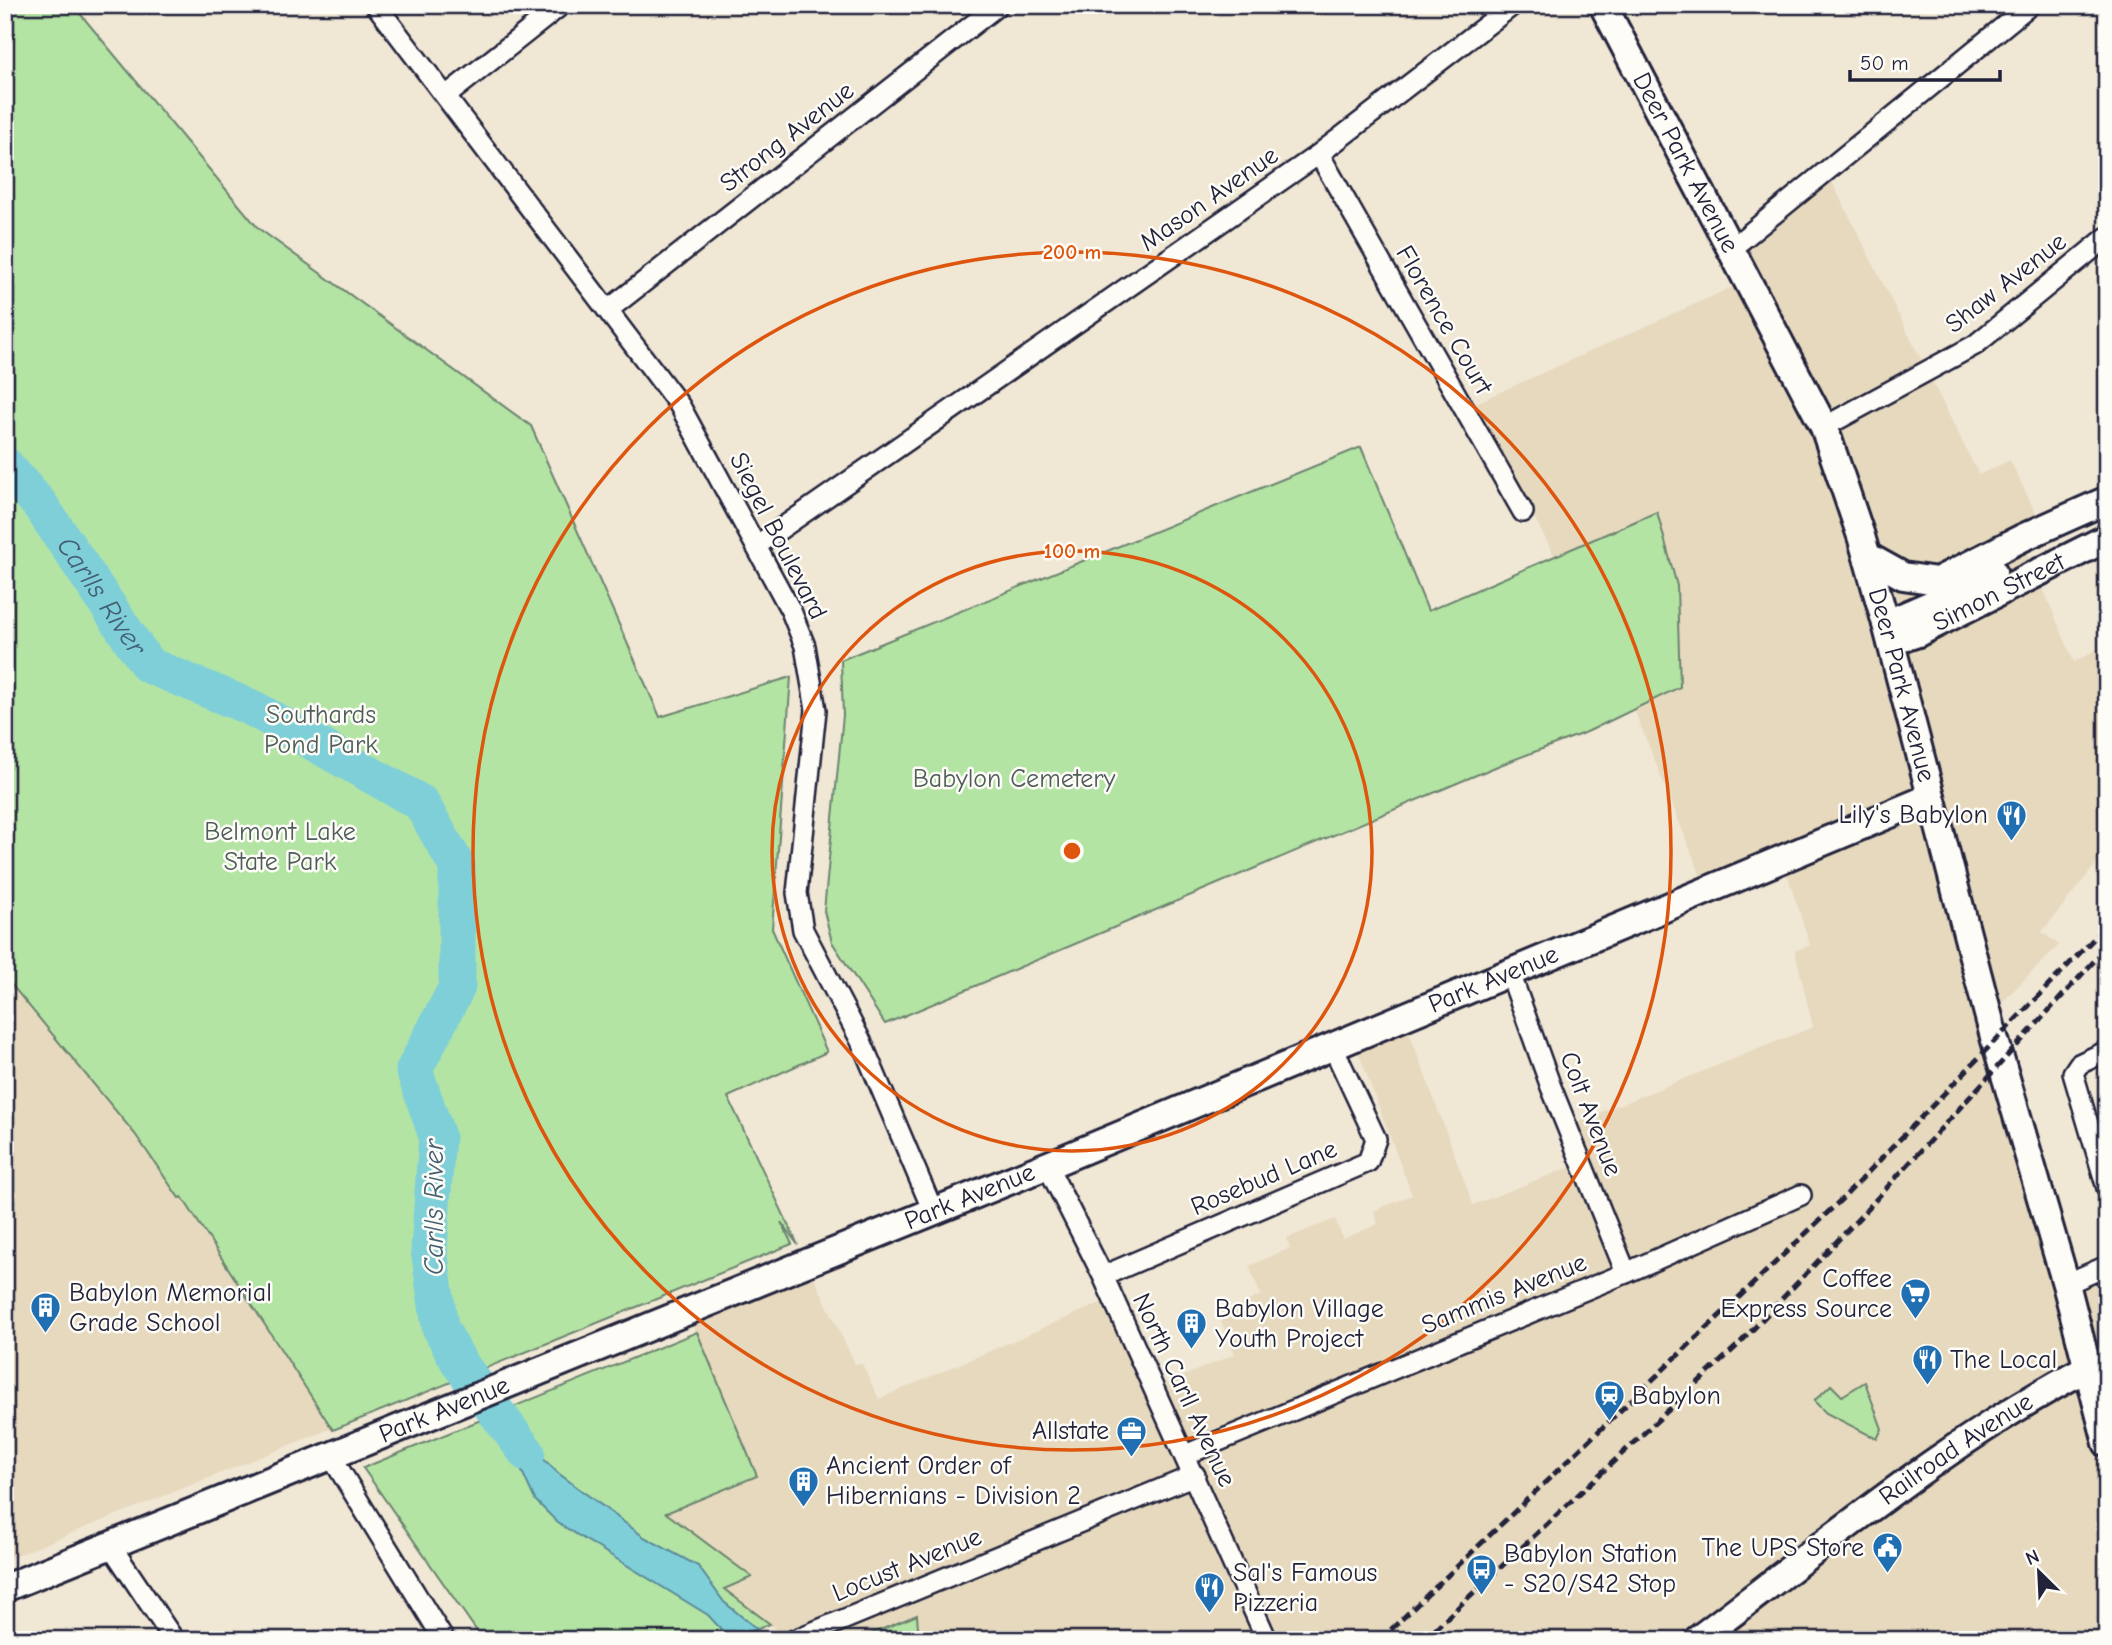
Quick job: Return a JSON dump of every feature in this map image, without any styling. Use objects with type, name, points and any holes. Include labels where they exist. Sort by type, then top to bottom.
[{"type":"main road","name":"Deer Park Avenue","points":[[1603,5],[1824,426],[1889,633],[1994,1037],[2066,1284],[2107,1443]]},
{"type":"main road","name":"Simon Street","points":[[1867,556],[1903,576],[1937,581],[2024,537],[2072,518],[2107,500]]},
{"type":"main road","name":"Simon Street","points":[[1889,633],[2030,550],[2072,518]]},
{"type":"main road","name":"Simon Street","points":[[1889,633],[1918,632],[2107,538]]},
{"type":"main road","name":"Park Avenue","points":[[5,1588],[1047,1165],[1931,797]]},
{"type":"main road","name":"Railroad Avenue","points":[[1697,1640],[1914,1478],[2032,1400],[2087,1368]]},
{"type":"street","name":"Siegel Boulevard","points":[[376,5],[680,406],[791,611],[805,646],[816,710],[796,893],[803,930],[861,1041],[933,1211]]},
{"type":"street","points":[[446,96],[561,5]]},
{"type":"street","name":"Strong Avenue","points":[[608,310],[998,5]]},
{"type":"street","name":"Mason Avenue","points":[[756,546],[1320,155],[1513,5]]},
{"type":"street","points":[[1732,248],[2031,5]]},
{"type":"street","name":"Florence Court","points":[[1320,155],[1523,512]]},
{"type":"street","name":"Shaw Avenue","points":[[1824,426],[1975,345],[2107,237]]},
{"type":"street","name":"Colt Avenue","points":[[1510,973],[1555,1097],[1626,1273]]},
{"type":"street","name":"Rosebud Lane","points":[[1103,1276],[1368,1162],[1376,1139],[1333,1046]]},
{"type":"street","points":[[2107,1051],[2079,1064],[2073,1073],[2107,1188]]},
{"type":"street","name":"North Carll Avenue","points":[[1047,1165],[1103,1276],[1195,1475],[1267,1640]]},
{"type":"street","name":"Sammis Avenue","points":[[1185,1455],[1626,1273],[1801,1195]]},
{"type":"street","points":[[2066,1284],[2107,1266]]},
{"type":"street","points":[[331,1456],[444,1640]]},
{"type":"street","name":"Locust Avenue","points":[[794,1640],[1195,1475]]},
{"type":"street","points":[[111,1546],[174,1640]]},
{"type":"shaded area","points":[[1824,166],[1979,475],[2010,460],[2040,522],[2019,532],[2074,662],[2107,644],[2107,850],[2042,932],[2059,945],[1995,1009],[2068,1281],[2107,1265],[2107,1640],[919,1640],[916,1615],[856,1640],[786,1640],[770,1624],[724,1589],[751,1576],[665,1513],[756,1476],[687,1313],[806,1261],[855,1364],[862,1364],[879,1399],[1103,1302],[1147,1392],[1235,1354],[1219,1316],[1261,1295],[1249,1266],[1290,1248],[1287,1238],[1335,1219],[1343,1239],[1378,1224],[1374,1211],[1412,1195],[1353,1038],[1404,1018],[1473,1205],[1581,1163],[1562,1128],[1813,1027],[1795,951],[1810,945],[1782,858],[1706,889],[1634,709],[1680,687],[1657,513],[1554,555],[1474,404],[1746,281],[1730,249]]},
{"type":"shaded area","points":[[5,924],[332,1428],[5,1560]]},
{"type":"green space","name":"Southards Pond Park","points":[[5,5],[73,5],[258,228],[531,426],[660,717],[791,677],[772,929],[827,1052],[728,1097],[798,1245],[781,1222],[792,1244],[333,1430],[182,1197],[179,1198],[135,1134],[5,977]]},
{"type":"green space","name":"Babylon Cemetery","points":[[1361,447],[1428,611],[1657,512],[1677,586],[1680,687],[1589,731],[1500,765],[885,1024],[832,942],[824,911],[843,715],[841,660]]},
{"type":"green space","points":[[697,1332],[757,1476],[666,1513],[752,1577],[724,1589],[770,1624],[732,1640],[483,1640],[363,1468]]},
{"type":"green space","points":[[1865,1382],[1882,1429],[1877,1439],[1826,1413],[1814,1401],[1831,1385],[1842,1396]]},
{"type":"green space","points":[[917,1615],[919,1640],[856,1640]]},
{"type":"water","points":[[509,1409],[535,1451],[558,1473],[644,1537],[698,1566],[724,1602],[757,1629],[731,1640],[708,1615],[558,1523],[535,1500],[520,1467],[483,1419]]},
{"type":"waterway","name":"Carlls River","points":[[5,465],[40,505],[148,665],[252,708],[421,803],[457,866],[457,987],[414,1070],[437,1136],[429,1249],[440,1327],[460,1364],[527,1453]]},
{"type":"railway","points":[[1380,1640],[1845,1196],[2107,925]]},
{"type":"railway","points":[[1423,1640],[1738,1345],[1860,1217],[2107,947]]},
{"type":"place","name":"Lily's Babylon","points":[[2011,842]]},
{"type":"place","name":"Coffee Express Source","points":[[1915,1321]]},
{"type":"place","name":"Babylon Memorial Grade School","points":[[46,1335]]},
{"type":"place","name":"Babylon Village Youth Project","points":[[1192,1351]]},
{"type":"place","name":"The Local","points":[[1927,1387]]},
{"type":"place","name":"Babylon","points":[[1609,1423]]},
{"type":"place","name":"Allstate","points":[[1132,1458]]},
{"type":"place","name":"Ancient Order of Hibernians - Division 2","points":[[803,1508]]},
{"type":"place","name":"The UPS Store","points":[[1887,1575]]},
{"type":"place","name":"Babylon Station - S20/S42 Stop","points":[[1481,1596]]},
{"type":"place","name":"Sal's Famous Pizzeria","points":[[1210,1615]]},
{"type":"park label","name":"Belmont Lake State Park","points":[[280,847]]}]
